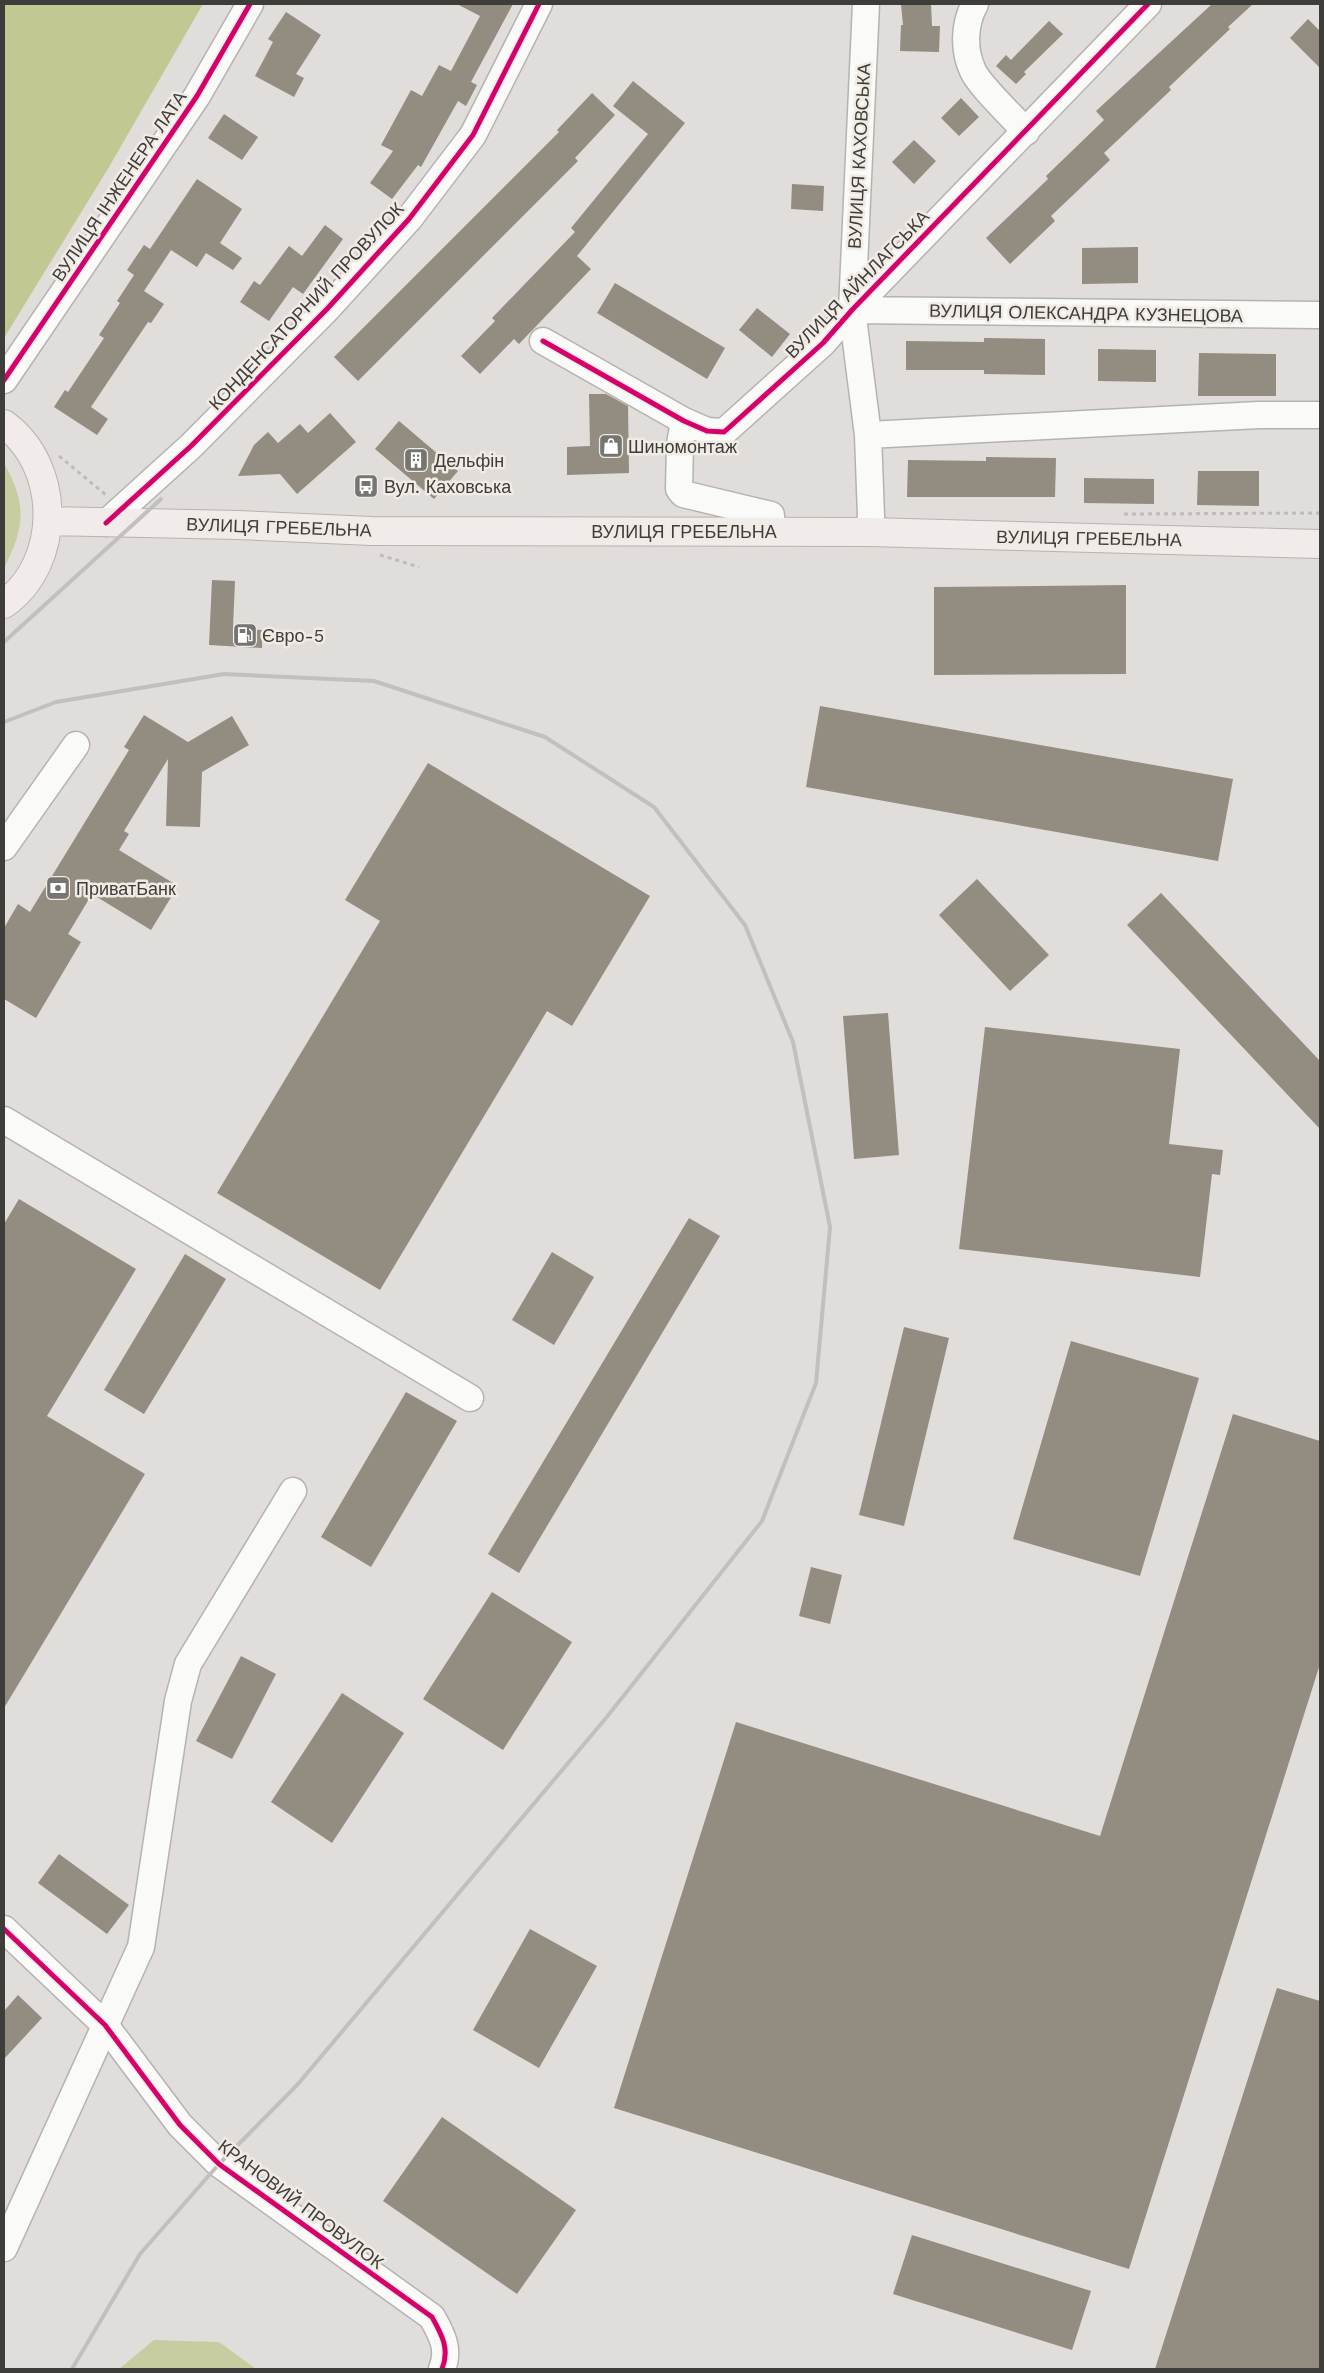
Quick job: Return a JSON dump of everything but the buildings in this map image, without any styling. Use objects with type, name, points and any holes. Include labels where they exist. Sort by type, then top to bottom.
[{"type":"main road","points":[[4,424],[25,445],[39,468],[47,494],[48,522],[43,550],[30,576],[12,598],[4,604]]},
{"type":"main road","name":"ВУЛИЦЯ ГРЕБЕЛЬНА","points":[[48,522],[238,525],[371,530],[771,530],[870,524],[1320,544]]},
{"type":"street","name":"ВУЛИЦЯ ІНЖЕНЕРА ЛАТА","points":[[4,380],[197,96],[250,4]]},
{"type":"street","name":"КОНДЕНСАТОРНИЙ ПРОВУЛОК","points":[[106,523],[191,446],[327,309],[409,219],[473,135],[539,4]]},
{"type":"street","name":"ВУЛИЦЯ КАХОВСЬКА","points":[[866,4],[852,310],[868,435],[870,524]]},
{"type":"street","points":[[975,4],[969,15],[966,47],[973,72],[1026,132]]},
{"type":"street","name":"ВУЛИЦЯ АЙНЛАГСЬКА","points":[[543,341],[684,421],[706,432],[724,432],[823,343],[852,310],[1148,4]]},
{"type":"street","name":"ВУЛИЦЯ ОЛЕКСАНДРА КУЗНЕЦОВА","points":[[852,310],[1320,315]]},
{"type":"street","points":[[868,435],[1259,415],[1320,415]]},
{"type":"street","points":[[684,421],[680,444],[679,489],[683,494],[771,515],[771,530]]},
{"type":"street","points":[[4,848],[76,745]]},
{"type":"street","points":[[4,1120],[470,1398]]},
{"type":"street","points":[[4,2248],[141,1947],[178,1701],[188,1664],[293,1491]]},
{"type":"street","name":"КРАНОВИЙ ПРОВУЛОК","points":[[4,1929],[105,2024],[180,2125],[219,2164],[432,2317],[445,2340],[446,2358],[442,2369]]},
{"type":"path","points":[[54,451],[103,495],[135,497]]},
{"type":"path","points":[[378,555],[419,567]]},
{"type":"green space","points":[[4,4],[203,4],[109,167],[4,338]]},
{"type":"green space","points":[[4,463],[17,491],[20,503],[20,516],[16,540],[4,568]]},
{"type":"green space","points":[[154,2340],[219,2342],[256,2369],[119,2369]]},
{"type":"railway","points":[[4,642],[161,499]]},
{"type":"railway","points":[[4,722],[56,702],[224,674],[374,681],[545,737],[654,807],[745,925],[793,1042],[830,1227],[816,1383],[762,1521],[606,1718],[298,2084],[219,2164],[140,2254],[72,2369]]},
{"type":"cycle path","points":[[4,380],[197,96],[250,4]]},
{"type":"cycle path","points":[[106,523],[191,446],[327,309],[409,219],[473,135],[539,4]]},
{"type":"cycle path","points":[[543,341],[684,421],[707,431],[724,432],[823,343],[852,310],[1148,4]]},
{"type":"cycle path","points":[[4,1929],[105,2025],[180,2125],[219,2164],[432,2317],[444,2342],[445,2355],[442,2369]]},
{"type":"place","name":"Шиномонтаж","points":[[611,446]]},
{"type":"place","name":"Дельфін","points":[[416,460]]},
{"type":"place","name":"Вул. Каховська","points":[[366,486]]},
{"type":"place","name":"Євро-5","points":[[245,635]]},
{"type":"place","name":"ПриватБанк","points":[[58,888]]}]
